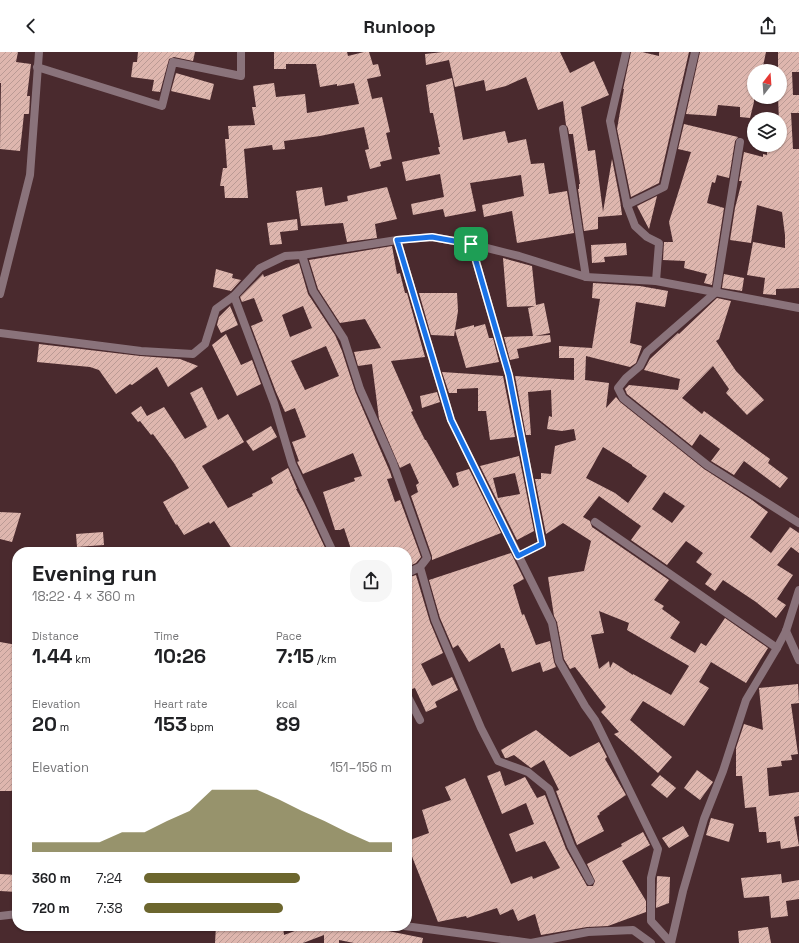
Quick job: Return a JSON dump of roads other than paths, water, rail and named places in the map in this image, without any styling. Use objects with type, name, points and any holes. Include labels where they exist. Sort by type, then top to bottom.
[{"type":"street","points":[[0,294],[30,175],[38,52]]},
{"type":"street","points":[[37,67],[162,106],[172,62],[241,76],[241,52]]},
{"type":"street","points":[[626,52],[610,121],[627,206],[635,226],[647,237],[659,243],[656,281]]},
{"type":"street","points":[[627,206],[664,187],[695,52]]},
{"type":"street","points":[[563,129],[586,278]]},
{"type":"street","points":[[740,142],[716,292],[647,352],[640,366],[626,378],[618,388],[623,398],[707,465],[799,523]]},
{"type":"street","points":[[0,333],[141,351],[194,354],[205,344],[216,309],[234,296],[260,268],[285,256],[302,255],[397,240],[432,237],[471,244],[519,256],[586,278],[656,281],[799,308]]},
{"type":"street","points":[[397,240],[451,420],[552,623],[559,661],[585,706],[596,720],[658,849],[651,878],[651,921],[671,943]]},
{"type":"street","points":[[471,244],[509,375],[542,544],[518,556]]},
{"type":"street","points":[[302,255],[313,291],[344,339],[360,389],[393,463],[427,558],[420,567],[412,571]]},
{"type":"street","points":[[234,296],[274,403],[292,464],[332,547]]},
{"type":"street","points":[[595,522],[777,648]]},
{"type":"street","points":[[420,567],[435,620],[498,761],[528,772],[549,789],[571,846],[590,881]]},
{"type":"street","points":[[671,943],[683,891],[704,819],[723,771],[746,700],[786,631],[799,590]]},
{"type":"street","points":[[786,631],[799,660]]},
{"type":"street","points":[[412,705],[420,720]]},
{"type":"street","points":[[0,916],[12,915]]},
{"type":"street","points":[[412,927],[531,943],[588,932],[633,930],[651,943]]}]
